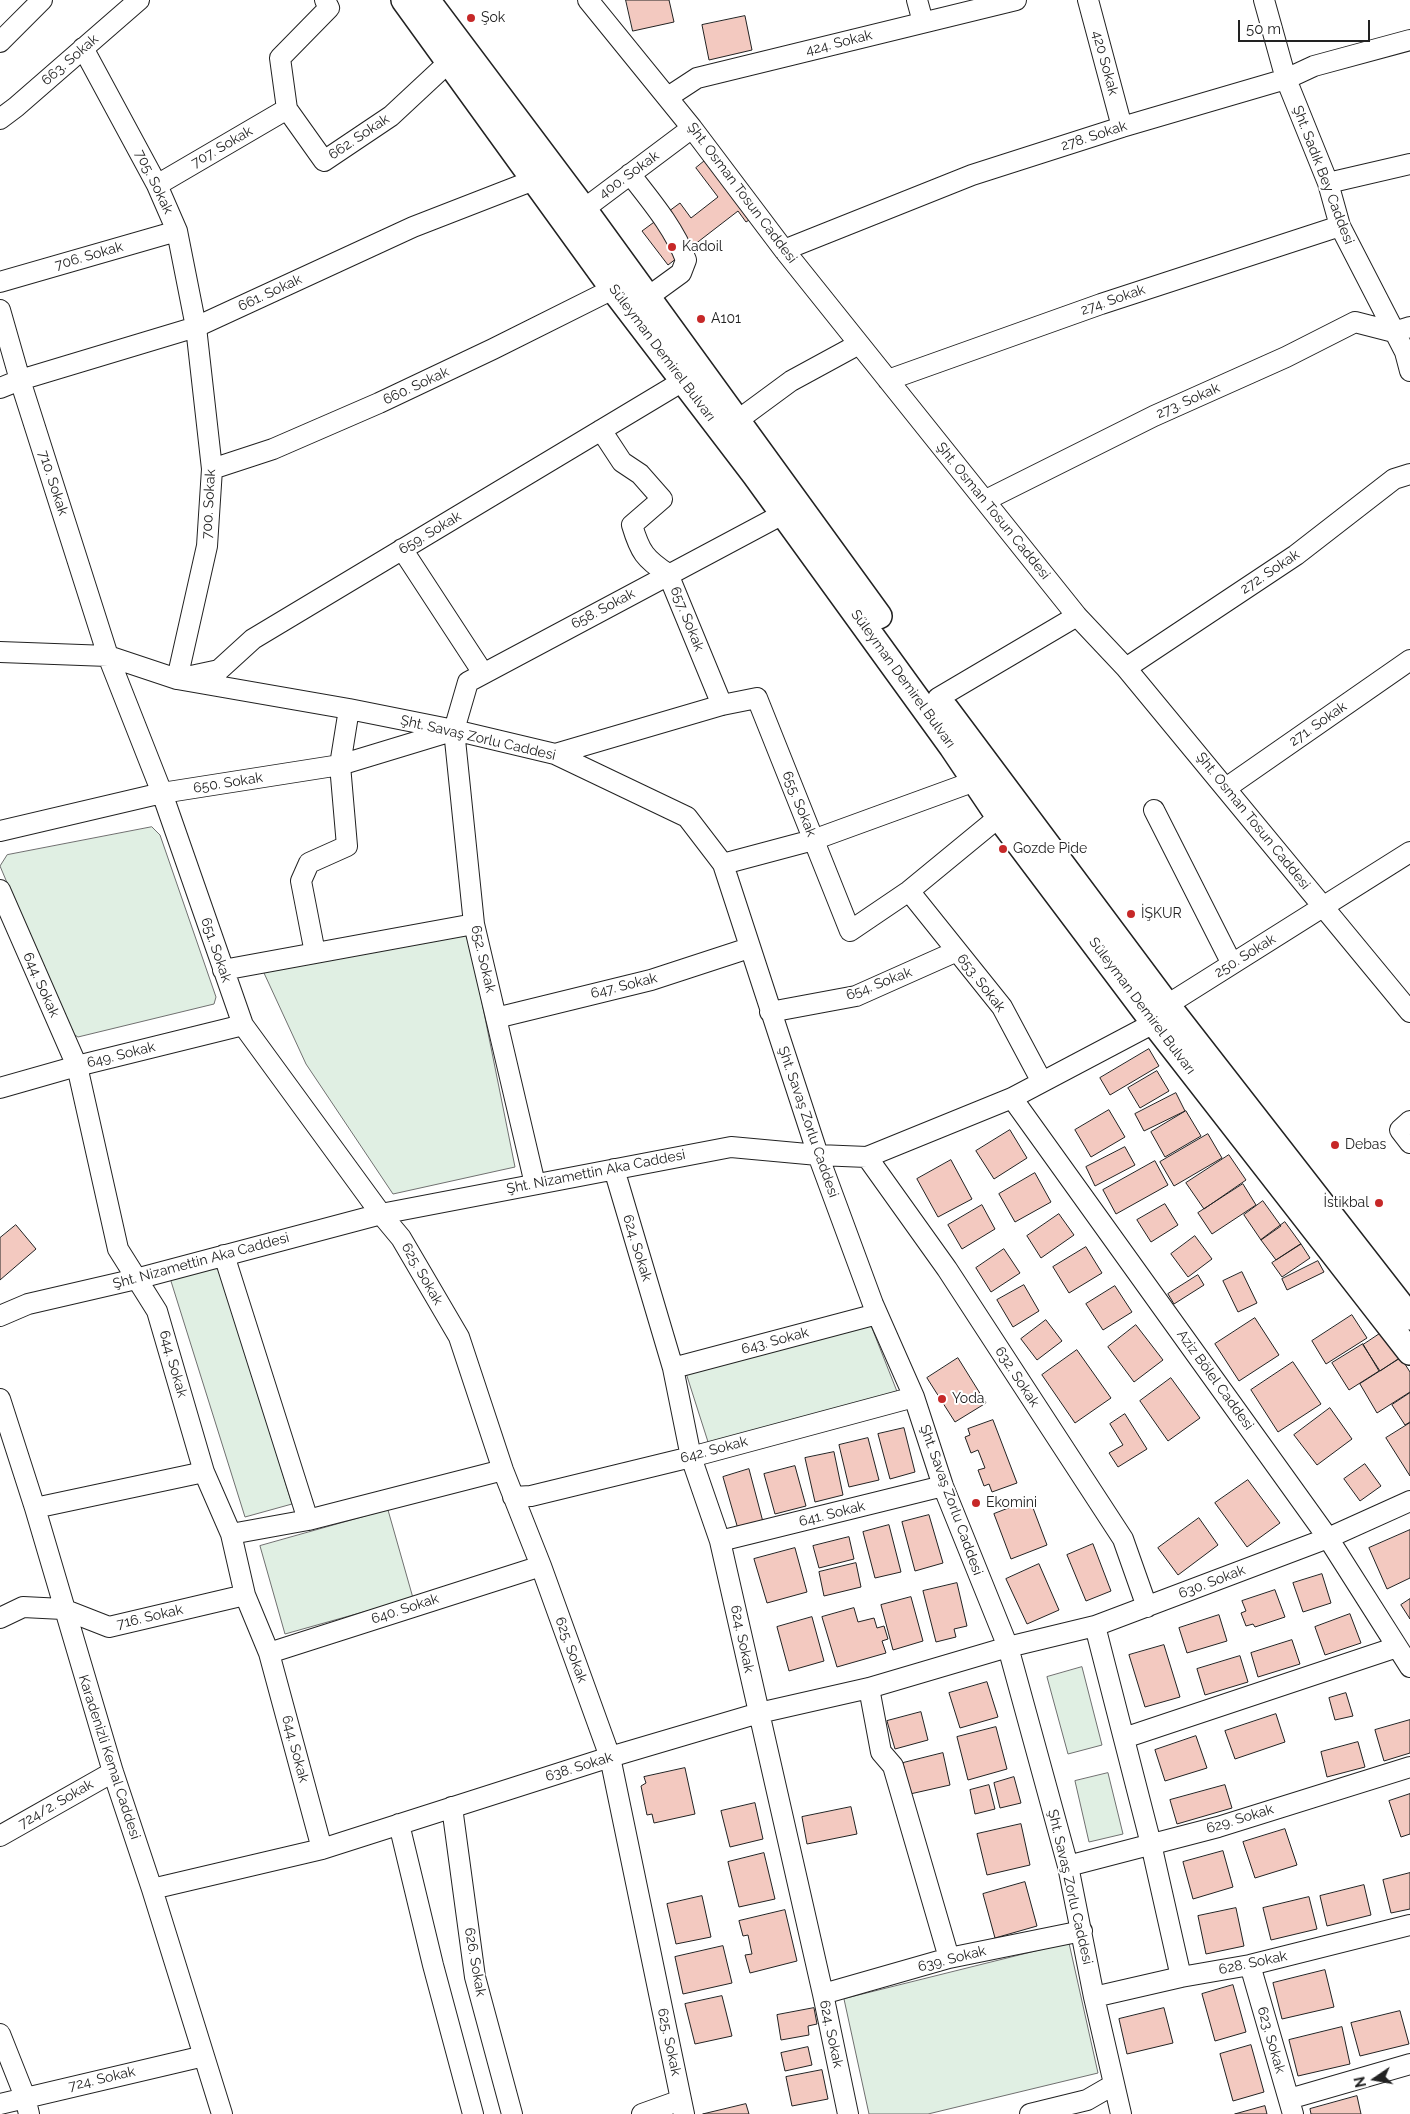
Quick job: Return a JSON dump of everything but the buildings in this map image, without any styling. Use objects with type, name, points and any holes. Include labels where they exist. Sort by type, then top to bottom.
[{"type":"main road","name":"Süleyman Demirel Bulvarı","points":[[404,0],[534,180],[574,215],[648,297],[938,698],[1160,1014],[1410,1352]]},
{"type":"main road","name":"Süleyman Demirel Bulvarı","points":[[427,0],[574,215],[613,289],[783,514],[952,747],[998,817],[1410,1317]]},
{"type":"street","points":[[0,42],[42,0]]},
{"type":"street","name":"663. Sokak","points":[[0,118],[16,107],[139,0]]},
{"type":"street","name":"662. Sokak","points":[[325,0],[329,8],[280,58],[287,109],[324,161],[391,116],[449,62]]},
{"type":"street","name":"Şht. Osman Tosun Caddesi","points":[[589,0],[668,97],[784,250],[1077,616],[1126,668],[1410,1012]]},
{"type":"street","points":[[917,0],[923,22]]},
{"type":"street","name":"424. Sokak","points":[[668,97],[697,78],[1016,0]]},
{"type":"street","name":"420 Sokak","points":[[1088,0],[1122,127]]},
{"type":"street","name":"Şht. Sadık Bey Caddesi","points":[[1264,0],[1286,80],[1328,183],[1340,226],[1402,329],[1404,352],[1410,371]]},
{"type":"street","name":"278. Sokak","points":[[784,250],[972,176],[1122,127],[1286,80],[1314,66],[1410,40]]},
{"type":"street","name":"705. Sokak","points":[[83,48],[157,185],[177,231],[196,327]]},
{"type":"street","name":"707. Sokak","points":[[157,185],[287,109]]},
{"type":"street","name":"400. Sokak","points":[[574,215],[692,128]]},
{"type":"street","points":[[1328,183],[1410,164]]},
{"type":"street","points":[[630,174],[670,228],[686,260],[681,273],[648,297]]},
{"type":"street","name":"661. Sokak","points":[[0,388],[20,380],[196,327],[413,227],[534,180]]},
{"type":"street","name":"274. Sokak","points":[[888,380],[1101,304],[1340,226]]},
{"type":"street","name":"706. Sokak","points":[[0,282],[177,231]]},
{"type":"street","name":"660. Sokak","points":[[212,469],[273,450],[379,404],[493,350],[613,289]]},
{"type":"street","name":"710. Sokak","points":[[0,310],[20,380],[108,656]]},
{"type":"street","name":"273. Sokak","points":[[986,500],[1154,416],[1286,356],[1355,322],[1402,329]]},
{"type":"street","name":"700. Sokak","points":[[177,679],[207,546],[212,469],[196,327]]},
{"type":"street","points":[[738,420],[791,381],[859,344]]},
{"type":"street","name":"659. Sokak","points":[[177,679],[219,670],[253,639],[683,382]]},
{"type":"street","name":"657. Sokak","points":[[601,430],[622,462],[640,474],[662,499],[632,525],[637,542],[649,562],[668,574],[722,706]]},
{"type":"street","name":"272. Sokak","points":[[1126,668],[1296,555],[1394,479],[1410,474]]},
{"type":"street","name":"658. Sokak","points":[[454,730],[468,682],[783,514]]},
{"type":"street","points":[[402,549],[483,673]]},
{"type":"street","points":[[938,698],[1077,616]]},
{"type":"street","name":"Şht. Savaş Zorlu Caddesi","points":[[0,652],[108,656],[177,679],[349,709],[454,730],[555,754],[687,817],[723,864],[818,1155],[877,1314],[914,1397],[943,1486],[1008,1647],[1068,1866],[1094,1997],[1121,2114]]},
{"type":"street","name":"651. Sokak","points":[[108,656],[162,793],[243,1025],[381,1214]]},
{"type":"street","name":"271. Sokak","points":[[1226,788],[1410,660]]},
{"type":"street","name":"655. Sokak","points":[[555,754],[722,706],[757,698],[812,840],[850,931],[909,891],[998,817]]},
{"type":"street","points":[[315,953],[301,881],[309,863],[347,846],[340,764],[349,709]]},
{"type":"street","name":"650. Sokak","points":[[0,831],[162,793],[340,764],[454,730]]},
{"type":"street","name":"652. Sokak","points":[[454,730],[474,924],[535,1184]]},
{"type":"street","points":[[723,864],[812,840],[975,781]]},
{"type":"street","points":[[1154,810],[1232,964]]},
{"type":"street","name":"250. Sokak","points":[[1160,1014],[1232,964],[1410,852]]},
{"type":"street","name":"644. Sokak","points":[[0,890],[77,1066],[118,1249],[157,1310],[204,1472],[230,1534],[245,1595],[269,1653],[322,1849]]},
{"type":"street","name":"653. Sokak","points":[[909,891],[1002,1006],[1042,1082]]},
{"type":"street","points":[[223,970],[474,924]]},
{"type":"street","name":"647. Sokak","points":[[496,1018],[651,980],[749,948]]},
{"type":"street","name":"654. Sokak","points":[[770,1012],[856,996],[957,951]]},
{"type":"street","name":"Şht. Nizamettin Aka Caddesi","points":[[0,1316],[28,1304],[136,1279],[381,1214],[731,1147],[818,1155],[867,1157],[1012,1098],[1160,1014]]},
{"type":"street","name":"649. Sokak","points":[[0,1088],[77,1066],[243,1025]]},
{"type":"street","name":"Aziz Bölel Caddesi","points":[[1012,1098],[1328,1538],[1410,1667]]},
{"type":"street","name":"632. Sokak","points":[[867,1157],[947,1268],[1123,1539],[1147,1607]]},
{"type":"street","name":"624. Sokak","points":[[614,1169],[673,1368],[691,1457],[720,1541],[823,1994],[848,2114]]},
{"type":"street","name":"625. Sokak","points":[[381,1214],[401,1238],[459,1337],[503,1470],[541,1566],[610,1757],[682,2107]]},
{"type":"street","points":[[224,1255],[308,1520]]},
{"type":"street","name":"643. Sokak","points":[[673,1368],[877,1314]]},
{"type":"street","name":"642. Sokak","points":[[513,1497],[531,1496],[691,1457],[914,1397]]},
{"type":"street","name":"Karadenizli Kemal Caddesi","points":[[0,1399],[35,1508],[63,1609],[113,1772],[152,1889],[222,2114]]},
{"type":"street","points":[[230,1534],[308,1520],[503,1470]]},
{"type":"street","points":[[35,1508],[204,1472]]},
{"type":"street","name":"641. Sokak","points":[[720,1541],[943,1486]]},
{"type":"street","name":"630. Sokak","points":[[1008,1647],[1096,1626],[1328,1538],[1410,1501]]},
{"type":"street","name":"640. Sokak","points":[[269,1653],[541,1566]]},
{"type":"street","name":"716. Sokak","points":[[0,1618],[23,1608],[63,1609],[108,1627],[245,1595]]},
{"type":"street","points":[[1096,1626],[1151,1844],[1181,1977]]},
{"type":"street","name":"638. Sokak","points":[[152,1889],[322,1849],[610,1757],[759,1713],[869,1688],[1008,1647]]},
{"type":"street","points":[[1124,1738],[1397,1647]]},
{"type":"street","points":[[869,1688],[881,1752],[893,1766],[949,1958]]},
{"type":"street","name":"629. Sokak","points":[[1068,1866],[1218,1827],[1410,1767]]},
{"type":"street","name":"724/2. Sokak","points":[[0,1836],[113,1772]]},
{"type":"street","name":"626. Sokak","points":[[452,1807],[475,1977],[512,2114]]},
{"type":"street","points":[[399,1824],[433,1965],[473,2114]]},
{"type":"street","name":"628. Sokak","points":[[1094,1997],[1181,1977],[1250,1966],[1410,1925]]},
{"type":"street","name":"639. Sokak","points":[[823,1994],[949,1958],[1082,1931]]},
{"type":"street","name":"623. Sokak","points":[[1250,1966],[1291,2107]]},
{"type":"street","points":[[0,2034],[27,2106]]},
{"type":"street","name":"724. Sokak","points":[[0,2104],[27,2106],[204,2056]]},
{"type":"street","points":[[1291,2107],[1410,2064]]},
{"type":"street","points":[[1030,2114],[1087,2100],[1113,2085]]},
{"type":"street","points":[[642,2114],[682,2107]]},
{"type":"green space","points":[[152,827],[160,835],[216,997],[214,1004],[78,1037],[70,1032],[0,866],[7,855]]},
{"type":"green space","points":[[468,933],[515,1167],[393,1194],[306,1064],[264,973]]},
{"type":"green space","points":[[219,1265],[292,1504],[245,1517],[170,1278]]},
{"type":"green space","points":[[870,1323],[898,1394],[709,1445],[686,1373]]},
{"type":"green space","points":[[388,1510],[413,1598],[285,1634],[260,1546]]},
{"type":"green space","points":[[1082,1667],[1102,1745],[1068,1754],[1047,1677]]},
{"type":"green space","points":[[1108,1773],[1123,1834],[1089,1842],[1075,1781]]},
{"type":"green space","points":[[1069,1943],[1098,2073],[928,2114],[869,2114],[844,1999]]},
{"type":"place","name":"Şok","points":[[471,18]]},
{"type":"place","name":"Kadoil","points":[[672,247]]},
{"type":"place","name":"A101","points":[[701,319]]},
{"type":"place","name":"Gozde Pide","points":[[1003,849]]},
{"type":"place","name":"İŞKUR","points":[[1131,914]]},
{"type":"place","name":"Debas","points":[[1335,1145]]},
{"type":"place","name":"İstikbal","points":[[1379,1203]]},
{"type":"place","name":"Yoda","points":[[942,1399]]},
{"type":"place","name":"Ekomini","points":[[976,1503]]}]
